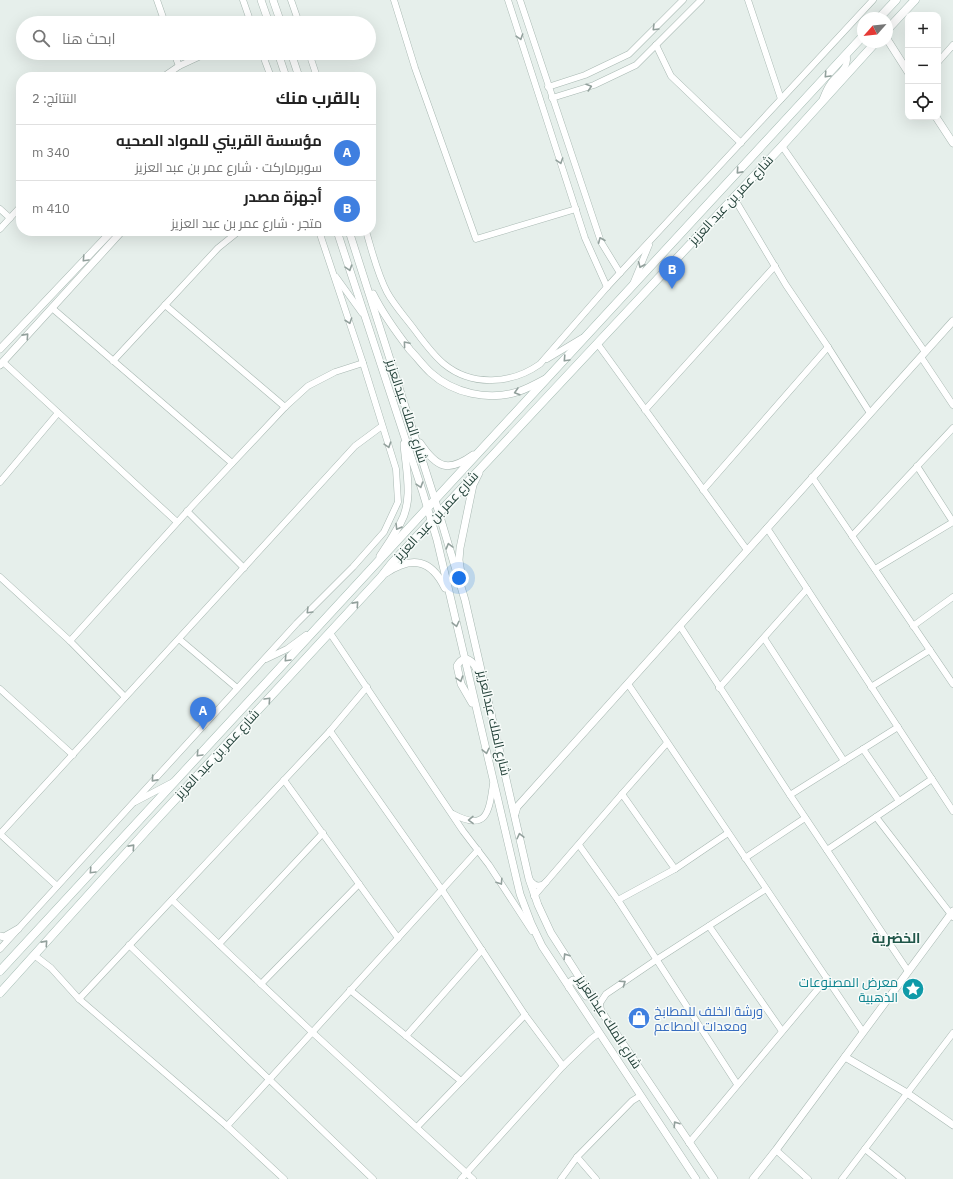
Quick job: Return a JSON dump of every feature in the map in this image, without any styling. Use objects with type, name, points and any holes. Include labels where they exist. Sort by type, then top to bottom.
[{"type":"main road","points":[[885,12],[896,0]]},
{"type":"main road","points":[[893,24],[915,0]]},
{"type":"main road","name":"شارع عمر بن عبد العزيز","points":[[0,971],[314,630],[552,375],[630,288],[857,42]]},
{"type":"main road","name":"شارع عمر بن عبد العزيز","points":[[0,993],[147,830],[330,633],[392,563],[734,198],[871,48]]},
{"type":"main road","points":[[598,343],[595,340],[594,335],[610,317],[618,302]]},
{"type":"street","points":[[157,0],[163,16]]},
{"type":"street","points":[[243,0],[249,16]]},
{"type":"street","points":[[261,0],[267,16]]},
{"type":"street","points":[[273,0],[279,16]]},
{"type":"street","points":[[291,0],[297,16]]},
{"type":"street","points":[[394,0],[415,68],[476,239],[576,208]]},
{"type":"street","points":[[508,0],[585,238],[607,288]]},
{"type":"street","points":[[520,0],[601,242],[620,273]]},
{"type":"street","points":[[548,87],[585,75],[629,54],[683,0]]},
{"type":"street","points":[[552,98],[594,86],[636,65],[701,0]]},
{"type":"street","points":[[748,0],[781,99]]},
{"type":"street","points":[[540,364],[620,273],[873,0]]},
{"type":"street","points":[[656,45],[671,76],[741,143]]},
{"type":"street","points":[[893,48],[905,67]]},
{"type":"street","points":[[941,59],[952,49]]},
{"type":"street","points":[[823,100],[829,84],[845,67],[848,59],[846,54]]},
{"type":"street","points":[[177,60],[179,66]]},
{"type":"street","points":[[170,72],[192,60]]},
{"type":"street","points":[[265,60],[269,72]]},
{"type":"street","points":[[280,60],[284,72]]},
{"type":"street","points":[[293,60],[297,72]]},
{"type":"street","points":[[311,60],[315,72]]},
{"type":"street","points":[[938,120],[953,143]]},
{"type":"street","points":[[782,146],[922,355],[953,405]]},
{"type":"street","points":[[734,198],[774,266],[870,413]]},
{"type":"street","points":[[0,210],[10,218]]},
{"type":"street","points":[[0,228],[16,211]]},
{"type":"street","points":[[0,349],[107,236]]},
{"type":"street","points":[[117,236],[1,363],[58,412],[177,522]]},
{"type":"street","points":[[113,361],[218,248],[233,236]]},
{"type":"street","points":[[0,949],[297,623],[353,567],[384,532],[398,502],[396,469],[363,363],[321,236]]},
{"type":"street","name":"شارع الملك عبدالعزيز","points":[[339,236],[428,508],[520,894],[542,946],[696,1179]]},
{"type":"street","name":"شارع الملك عبدالعزيز","points":[[351,236],[415,436],[465,600],[534,896],[551,933],[600,1010],[714,1179]]},
{"type":"street","points":[[368,236],[381,278],[395,305],[435,355],[444,364],[462,374],[472,378],[491,381],[512,378],[531,370],[591,331]]},
{"type":"street","points":[[630,288],[651,241]]},
{"type":"street","points":[[645,410],[774,266]]},
{"type":"street","points":[[332,270],[365,316]]},
{"type":"street","points":[[363,275],[381,309],[395,331],[424,366],[448,384],[472,394],[498,396],[525,390],[552,375]]},
{"type":"street","points":[[165,305],[285,407]]},
{"type":"street","points":[[52,308],[232,463]]},
{"type":"street","points":[[515,814],[516,807],[953,321]]},
{"type":"street","points":[[598,343],[747,550]]},
{"type":"street","points":[[703,490],[828,347]]},
{"type":"street","points":[[70,641],[187,511],[285,407],[308,386],[335,372],[363,363]]},
{"type":"street","points":[[0,482],[58,412]]},
{"type":"street","points":[[57,886],[0,834],[355,446],[382,426]]},
{"type":"street","points":[[852,536],[953,428]]},
{"type":"street","points":[[371,570],[401,523],[408,505],[409,486],[403,434]]},
{"type":"street","points":[[415,436],[428,456],[442,465],[452,466],[462,463],[482,449]]},
{"type":"street","points":[[875,569],[953,522],[917,466]]},
{"type":"street","points":[[465,600],[459,560],[460,548],[473,485],[482,468]]},
{"type":"street","points":[[812,477],[913,626],[951,677],[953,684]]},
{"type":"street","points":[[187,511],[244,568]]},
{"type":"street","points":[[767,528],[932,779],[951,802],[953,811]]},
{"type":"street","points":[[381,577],[402,564],[415,562],[423,563],[438,575],[450,598]]},
{"type":"street","points":[[0,577],[70,641],[125,698]]},
{"type":"street","points":[[719,688],[807,589]]},
{"type":"street","points":[[913,626],[953,597]]},
{"type":"street","points":[[680,626],[719,688],[908,971]]},
{"type":"street","points":[[263,660],[287,649],[314,630]]},
{"type":"street","points":[[330,633],[451,813],[489,865],[542,946]]},
{"type":"street","points":[[764,638],[844,761]]},
{"type":"street","points":[[179,639],[237,688]]},
{"type":"street","points":[[872,687],[930,650]]},
{"type":"street","points":[[464,660],[469,660],[474,663],[476,667],[488,720],[499,748]]},
{"type":"street","points":[[628,684],[863,1032]]},
{"type":"street","points":[[79,999],[330,731],[367,687]]},
{"type":"street","points":[[0,689],[73,755]]},
{"type":"street","points":[[790,795],[898,727]]},
{"type":"street","points":[[330,731],[442,890],[525,1015],[563,1066]]},
{"type":"street","points":[[534,896],[667,743]]},
{"type":"street","points":[[863,749],[899,801]]},
{"type":"street","points":[[827,850],[932,779]]},
{"type":"street","points":[[132,803],[176,780]]},
{"type":"street","points":[[284,780],[398,938]]},
{"type":"street","points":[[451,813],[469,821],[483,817],[490,807],[494,782]]},
{"type":"street","points":[[508,786],[512,794],[517,797],[523,797],[528,794]]},
{"type":"street","points":[[622,794],[675,869]]},
{"type":"street","points":[[754,1179],[952,914],[876,817]]},
{"type":"street","points":[[745,858],[805,818]]},
{"type":"street","points":[[219,944],[323,833]]},
{"type":"street","points":[[618,900],[675,869],[728,833]]},
{"type":"street","points":[[579,845],[618,900],[738,1084]]},
{"type":"street","points":[[227,1126],[478,850]]},
{"type":"street","points":[[530,879],[533,884],[537,886],[546,882]]},
{"type":"street","points":[[262,984],[359,884]]},
{"type":"street","points":[[600,1010],[600,1003],[603,996],[766,889]]},
{"type":"street","points":[[172,900],[312,1032],[473,1179]]},
{"type":"street","points":[[709,926],[782,1031]]},
{"type":"street","points":[[0,936],[4,937],[18,929]]},
{"type":"street","points":[[129,945],[268,1080],[373,1179]]},
{"type":"street","points":[[406,1036],[482,950]]},
{"type":"street","points":[[34,955],[51,968],[79,999],[227,1126],[284,1179]]},
{"type":"street","points":[[689,1144],[827,978]]},
{"type":"street","points":[[569,987],[568,984],[570,981],[575,981],[577,983],[605,1026],[620,1040]]},
{"type":"street","points":[[350,990],[461,1081]]},
{"type":"street","points":[[417,1127],[525,1015]]},
{"type":"street","points":[[461,1179],[563,1066],[599,1033]]},
{"type":"street","points":[[842,1179],[953,1033]]},
{"type":"street","points":[[845,1057],[908,1093],[953,1125]]},
{"type":"street","points":[[561,1179],[577,1157],[632,1101],[640,1096]]},
{"type":"street","points":[[864,1149],[902,1179]]},
{"type":"street","points":[[776,1150],[808,1179]]},
{"type":"street","points":[[577,1157],[596,1179]]},
{"type":"place","name":"أجهزة مصدر","points":[[672,289]]},
{"type":"place","name":"مؤسسة القريني للمواد الصحيه","points":[[203,730]]},
{"type":"place","name":"معرض المصنوعات الذهبية","points":[[913,989]]},
{"type":"place","name":"ورشة الخلف للمطابخ ومعدات المطاعم","points":[[639,1018]]},
{"type":"district","name":"الخضرية","points":[[896,938]]}]
